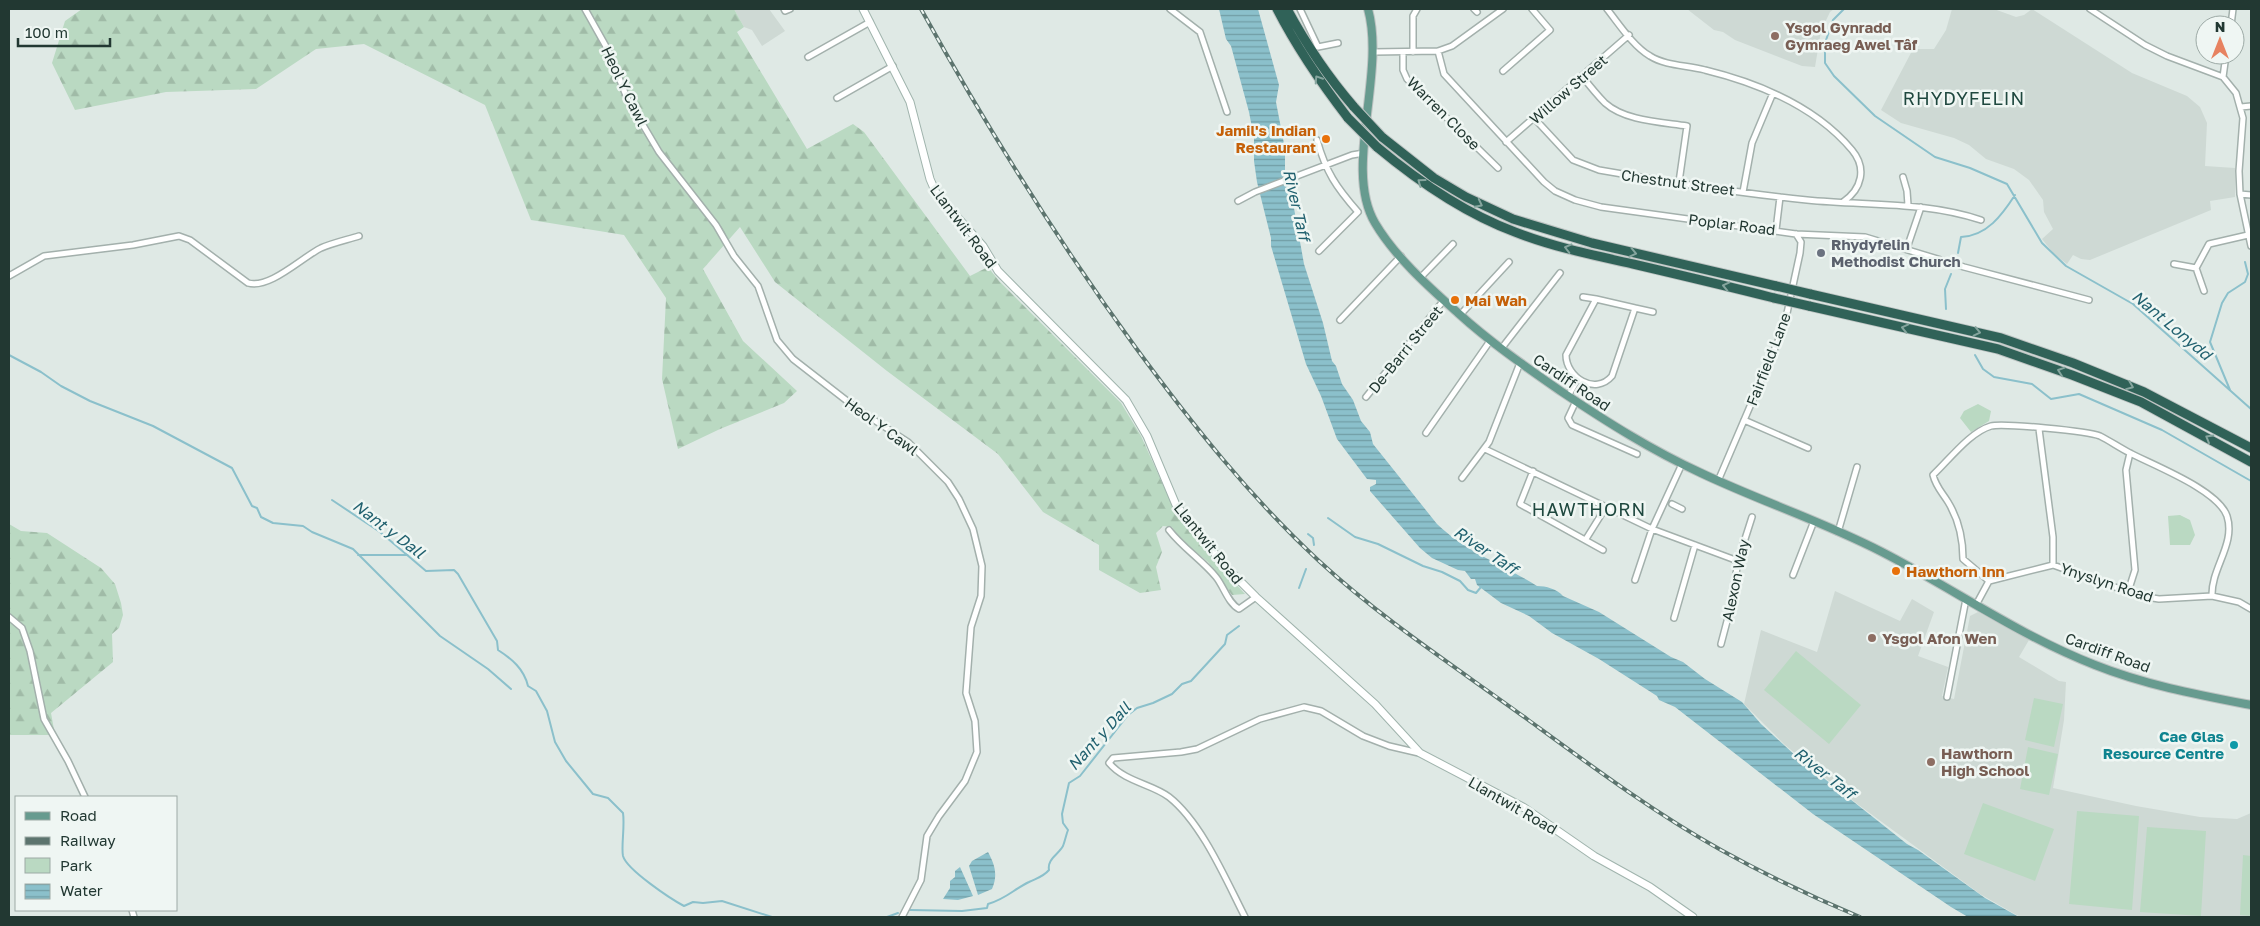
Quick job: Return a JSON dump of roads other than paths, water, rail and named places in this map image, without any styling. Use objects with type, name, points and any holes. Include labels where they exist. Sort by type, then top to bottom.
[{"type":"highway","points":[[1277,9],[1294,42],[1324,87],[1348,118],[1377,147],[1428,186],[1460,207],[1514,232],[1548,243],[1774,298],[1998,349],[2141,402],[2251,462]]},
{"type":"highway","points":[[1287,9],[1308,46],[1333,83],[1382,137],[1434,178],[1466,197],[1513,219],[1592,244],[2002,338],[2073,363],[2144,392],[2251,448]]},
{"type":"main road","name":"Llantwit Road","points":[[863,9],[893,66],[914,115],[926,166],[936,193],[983,246],[998,271],[1126,400],[1147,436],[1176,505],[1224,565],[1256,598],[1375,704],[1420,753],[1523,807],[1594,856],[1650,887],[1693,917]]},
{"type":"main road","name":"Cardiff Road","points":[[1368,9],[1374,52],[1364,153],[1363,185],[1370,212],[1385,239],[1444,300],[1490,341],[1623,433],[1682,464],[1881,551],[2058,649],[2094,665],[2153,684],[2251,705]]},
{"type":"street","name":"Heol Y Cawl","points":[[585,9],[608,50],[627,98],[659,152],[716,225],[734,256],[758,286],[777,340],[793,359],[860,411],[908,442],[948,482],[959,499],[973,529],[982,566],[982,576],[981,596],[971,627],[966,693],[975,721],[977,752],[965,781],[938,816],[928,836],[921,880],[902,917]]},
{"type":"street","points":[[1171,9],[1200,32],[1227,112]]},
{"type":"street","points":[[1300,9],[1318,47],[1338,43]]},
{"type":"street","points":[[1413,52],[1413,16],[1417,9]]},
{"type":"street","points":[[1374,52],[1438,51],[1452,46],[1502,9]]},
{"type":"street","points":[[1503,71],[1550,30],[1532,9]]},
{"type":"street","points":[[1606,9],[1643,51],[1657,60],[1716,72],[1773,94],[1830,128],[1857,157],[1860,163],[1861,176],[1855,192],[1843,202]]},
{"type":"street","points":[[2090,9],[2145,45],[2167,56],[2223,77],[2236,93],[2243,118],[2239,171],[2240,194],[2251,246]]},
{"type":"street","points":[[808,57],[870,22]]},
{"type":"street","name":"Willow Street","points":[[1506,142],[1629,35]]},
{"type":"street","name":"Poplar Road","points":[[1438,51],[1444,74],[1506,142],[1544,182],[1555,191],[1575,200],[1602,207],[1796,234],[1866,237],[2089,300]]},
{"type":"street","name":"Warren Close","points":[[1403,52],[1403,70],[1407,79],[1498,168]]},
{"type":"street","points":[[2223,77],[2225,65]]},
{"type":"street","points":[[837,98],[893,66]]},
{"type":"street","points":[[1582,76],[1606,104],[1618,111],[1642,119],[1687,126],[1679,182]]},
{"type":"street","points":[[1743,192],[1752,143],[1773,94]]},
{"type":"street","points":[[2241,107],[2251,106]]},
{"type":"street","name":"Chestnut Street","points":[[1534,118],[1564,152],[1581,165],[1599,170],[1780,197],[1908,205],[1959,213],[1981,220]]},
{"type":"street","points":[[1317,140],[1324,166],[1340,192],[1358,212],[1319,251]]},
{"type":"street","points":[[1238,201],[1255,192],[1364,153]]},
{"type":"street","points":[[1903,177],[1908,205]]},
{"type":"street","points":[[2240,194],[2251,195]]},
{"type":"street","points":[[1776,230],[1780,197]]},
{"type":"street","points":[[1907,248],[1921,208]]},
{"type":"street","name":"Fairfield Lane","points":[[1718,480],[1784,328],[1800,253],[1801,242],[1796,234]]},
{"type":"street","points":[[2204,291],[2196,268],[2209,244],[2248,234]]},
{"type":"street","points":[[9,276],[44,256],[133,245],[179,236],[190,240],[248,283],[253,284],[265,282],[321,248],[359,236]]},
{"type":"street","points":[[1421,277],[1454,244]]},
{"type":"street","points":[[1340,320],[1401,256]]},
{"type":"street","points":[[1460,315],[1509,262]]},
{"type":"street","points":[[2174,264],[2196,268]]},
{"type":"street","points":[[1501,349],[1560,273]]},
{"type":"street","points":[[1583,297],[1653,312]]},
{"type":"street","points":[[1596,299],[1566,355],[1568,365],[1578,380],[1594,384],[1604,382],[1612,376],[1635,308]]},
{"type":"street","name":"De-Barri Street","points":[[1366,397],[1444,300]]},
{"type":"street","points":[[1426,434],[1490,341]]},
{"type":"street","points":[[1462,478],[1485,449],[1499,421],[1503,402],[1520,363]]},
{"type":"street","points":[[1568,396],[1578,380]]},
{"type":"street","points":[[1576,402],[1568,418],[1572,425],[1637,454]]},
{"type":"street","points":[[1744,420],[1808,448]]},
{"type":"street","points":[[1976,604],[1989,581],[1963,559],[1960,526],[1947,501],[1936,488],[1933,475],[1979,431],[1993,426],[2070,430],[2100,436],[2194,486],[2221,504],[2230,532],[2214,575],[2212,596]]},
{"type":"street","points":[[2039,429],[2053,537],[2053,565]]},
{"type":"street","points":[[1485,449],[1652,529],[1738,561]]},
{"type":"street","points":[[2128,592],[2135,570],[2126,470],[2130,453]]},
{"type":"street","points":[[1635,580],[1652,529],[1667,502],[1682,464]]},
{"type":"street","points":[[1838,532],[1857,467]]},
{"type":"street","points":[[1533,471],[1520,504],[1603,550]]},
{"type":"street","points":[[1667,502],[1682,509]]},
{"type":"street","points":[[1586,539],[1606,507]]},
{"type":"street","name":"Alexon Way","points":[[1722,644],[1731,606],[1738,561],[1752,517]]},
{"type":"street","points":[[1793,575],[1814,521]]},
{"type":"street","points":[[1169,530],[1178,542],[1204,563],[1218,580],[1234,606],[1239,609],[1256,598]]},
{"type":"street","points":[[1674,618],[1695,545]]},
{"type":"street","name":"Ynyslyn Road","points":[[1989,581],[2053,565],[2128,592],[2159,599],[2212,596],[2239,602],[2251,609]]},
{"type":"street","points":[[1947,697],[1966,599]]},
{"type":"street","points":[[9,617],[22,628],[30,651],[44,719],[68,761],[85,796]]},
{"type":"street","points":[[1245,917],[1192,821],[1168,796],[1140,784],[1114,768],[1109,763],[1113,758],[1197,749],[1260,719],[1304,707],[1321,711],[1363,736],[1390,746],[1420,753]]},
{"type":"water","points":[[1219,9],[1258,9],[1279,85],[1276,102],[1285,149],[1285,172],[1290,186],[1304,264],[1323,323],[1332,361],[1336,366],[1342,384],[1353,400],[1361,421],[1370,432],[1373,444],[1437,524],[1460,543],[1486,558],[1537,586],[1548,587],[1599,612],[1671,657],[1683,662],[1705,679],[1742,702],[1761,724],[1797,757],[1907,844],[1985,898],[2019,917],[1968,917],[1951,907],[1813,814],[1675,707],[1659,700],[1657,696],[1599,659],[1552,633],[1529,616],[1501,603],[1477,585],[1475,579],[1471,579],[1465,571],[1458,570],[1432,558],[1420,548],[1370,491],[1370,487],[1376,484],[1376,480],[1367,479],[1337,439],[1321,396],[1306,364],[1271,246],[1271,238],[1257,182],[1254,161],[1254,138],[1249,112],[1231,46],[1226,39]]},
{"type":"water","points":[[988,852],[995,870],[994,884],[992,889],[978,895],[969,866],[972,861]]},
{"type":"water","points":[[960,867],[973,896],[958,900],[943,899],[950,888],[950,881],[955,877],[955,871]]},
{"type":"waterway","name":"Nant Lonydd","points":[[1844,9],[1833,20],[1825,43],[1825,63],[1834,76],[1875,116],[1935,157],[1970,168],[2007,184],[2042,243],[2066,266],[2133,304],[2251,409]]},
{"type":"waterway","points":[[1958,253],[1961,237],[1970,236],[1986,229],[2005,210],[2015,195]]},
{"type":"waterway","points":[[2230,390],[2210,342],[2222,303],[2228,293],[2245,282],[2248,274],[2245,262]]},
{"type":"waterway","points":[[1946,309],[1945,289],[1951,274]]},
{"type":"waterway","points":[[9,355],[90,401],[153,426],[232,468],[252,506],[257,508],[261,517],[273,523],[303,526],[312,532],[353,549],[440,636],[488,669],[511,689]]},
{"type":"waterway","points":[[1975,355],[1983,369],[1994,377],[2032,384],[2051,399],[2079,394],[2162,430],[2251,481]]},
{"type":"waterway","name":"Nant y Dall","points":[[332,500],[380,532],[426,571],[454,570],[458,574],[497,641],[498,650],[517,665],[524,674],[528,686],[536,691],[547,711],[555,742],[566,761],[593,794],[608,798],[623,813],[623,856],[632,869],[660,891],[684,906],[693,902],[722,901],[772,917]]},
{"type":"waterway","points":[[1328,518],[1355,537],[1378,544],[1423,566],[1442,572],[1460,581],[1468,590],[1476,593],[1481,587]]},
{"type":"waterway","points":[[1308,534],[1313,538],[1314,545]]},
{"type":"waterway","points":[[358,555],[408,555]]},
{"type":"waterway","points":[[1299,588],[1306,569]]},
{"type":"waterway","name":"Nant y Dall","points":[[910,910],[962,911],[987,908],[988,904],[1047,872],[1051,860],[1063,846],[1068,830],[1063,823],[1062,814],[1069,783],[1080,776],[1128,715],[1137,708],[1172,694],[1182,684],[1191,681],[1225,644],[1227,635],[1239,626]]},
{"type":"waterway","name":"Nant y Dall","points":[[887,917],[898,913]]},
{"type":"railway","points":[[921,9],[1023,182],[1078,266],[1200,432],[1246,486],[1294,537],[1343,583],[1394,623],[1646,804],[1738,859],[1824,902],[1860,917]]},
{"type":"place","name":"Ysgol Gynradd Gymraeg Awel Tâf","points":[[1775,36]]},
{"type":"place","name":"Jamil's Indian Restaurant","points":[[1326,139]]},
{"type":"place","name":"Rhydyfelin Methodist Church","points":[[1821,253]]},
{"type":"place","name":"Mai Wah","points":[[1455,300]]},
{"type":"place","name":"Hawthorn Inn","points":[[1896,571]]},
{"type":"place","name":"Ysgol Afon Wen","points":[[1872,638]]},
{"type":"place","name":"Cae Glas Resource Centre","points":[[2234,745]]},
{"type":"place","name":"Hawthorn High School","points":[[1931,762]]},
{"type":"district","name":"RHYDYFELIN","points":[[1964,98]]},
{"type":"district","name":"HAWTHORN","points":[[1589,509]]},
{"type":"water label","name":"River Taff","points":[[1297,205]]},
{"type":"water label","name":"River Taff","points":[[1486,550]]},
{"type":"water label","name":"River Taff","points":[[1825,773]]}]
